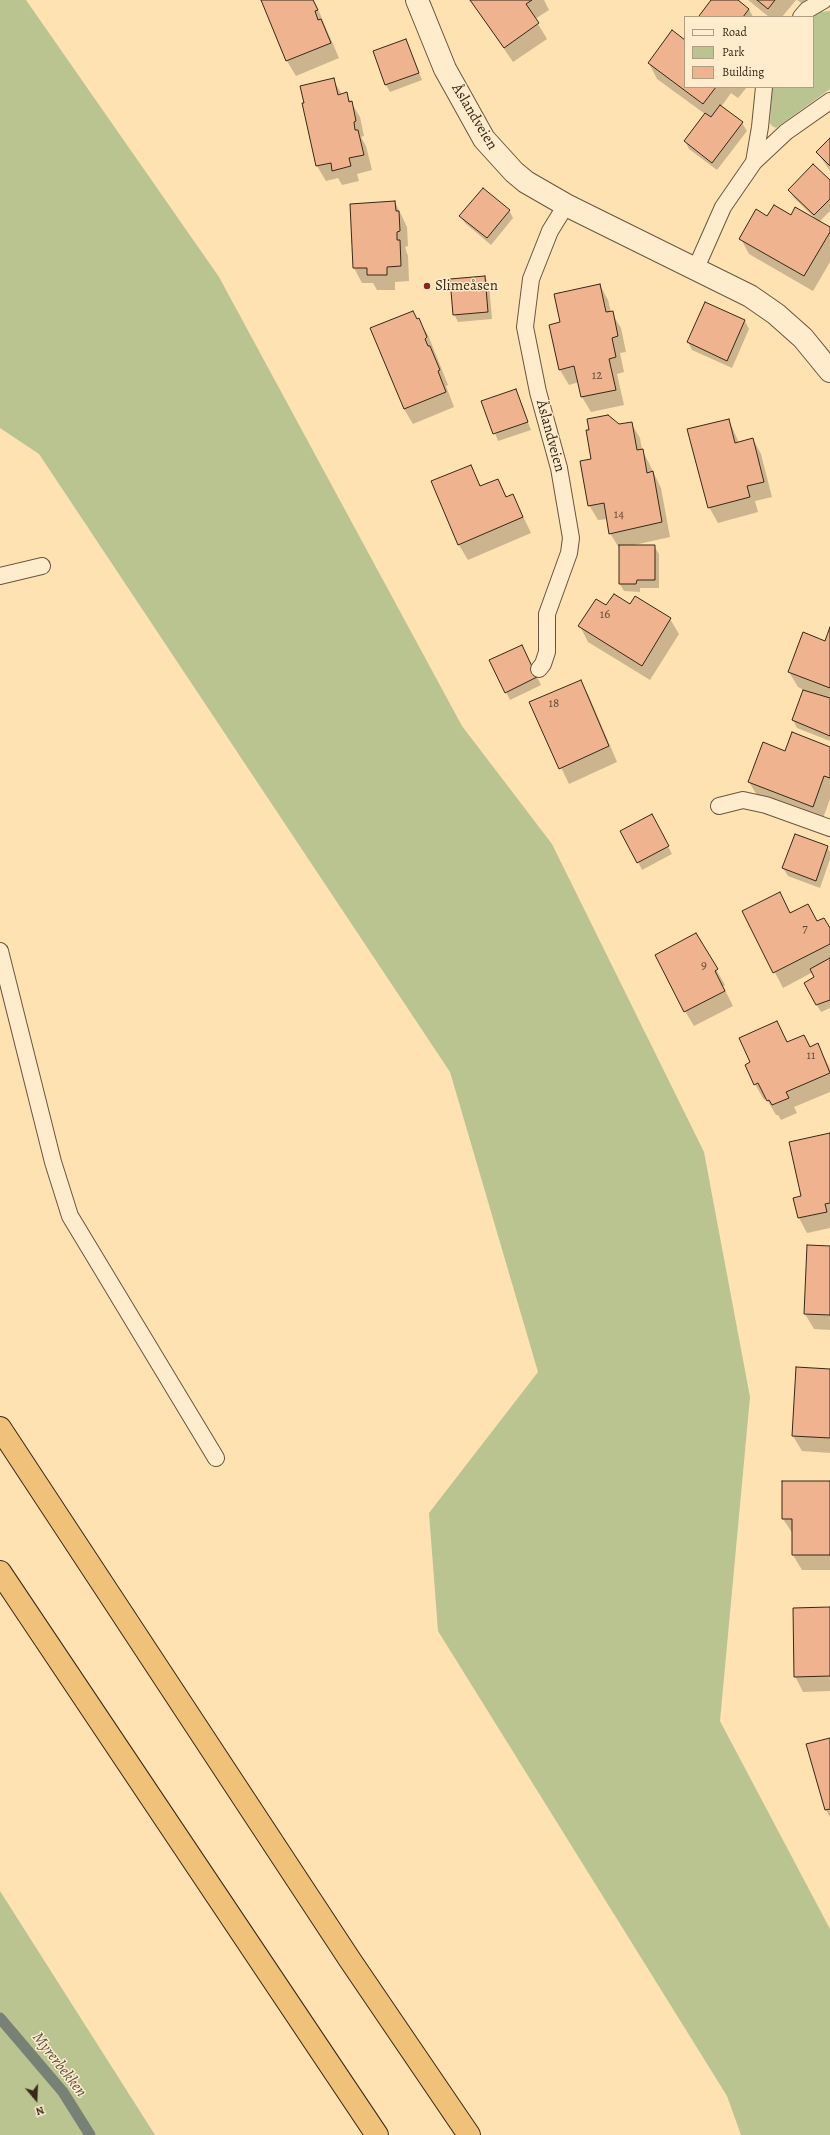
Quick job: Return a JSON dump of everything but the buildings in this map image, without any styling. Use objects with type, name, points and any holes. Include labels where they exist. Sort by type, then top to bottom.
[{"type":"highway","points":[[0,1428],[350,1960],[469,2135]]},
{"type":"highway","points":[[0,1572],[377,2135]]},
{"type":"street","name":"Åslandveien","points":[[417,0],[445,69],[484,139],[492,150],[526,182],[566,205],[750,296],[776,314],[803,338],[830,370]]},
{"type":"lane","points":[[802,16],[807,10],[824,0]]},
{"type":"lane","points":[[754,162],[760,127],[764,88]]},
{"type":"lane","points":[[696,268],[723,207],[754,162],[786,132],[830,101]]},
{"type":"lane","name":"Åslandveien","points":[[538,669],[543,664],[547,652],[546,614],[569,553],[571,538],[559,468],[538,392],[525,327],[531,280],[550,231],[566,205]]},
{"type":"lane","points":[[0,576],[42,566]]},
{"type":"lane","points":[[719,806],[743,800],[766,805],[830,828]]},
{"type":"lane","points":[[0,951],[53,1162],[70,1216],[216,1458]]},
{"type":"green space","points":[[0,0],[26,0],[219,277],[462,726],[552,844],[704,1152],[750,1397],[720,1721],[830,1929],[830,2135],[741,2135],[727,2096],[438,1631],[429,1513],[538,1372],[450,1072],[39,454],[0,428]]},
{"type":"green space","points":[[830,11],[830,89],[776,128],[770,123],[772,88],[814,88],[814,16],[812,16],[820,12]]},
{"type":"green space","points":[[0,1891],[155,2135],[0,2135]]},
{"type":"waterway","name":"Myrerbekken","points":[[0,2018],[63,2092],[90,2135]]},
{"type":"place","name":"Slimeåsen","points":[[427,286]]}]
